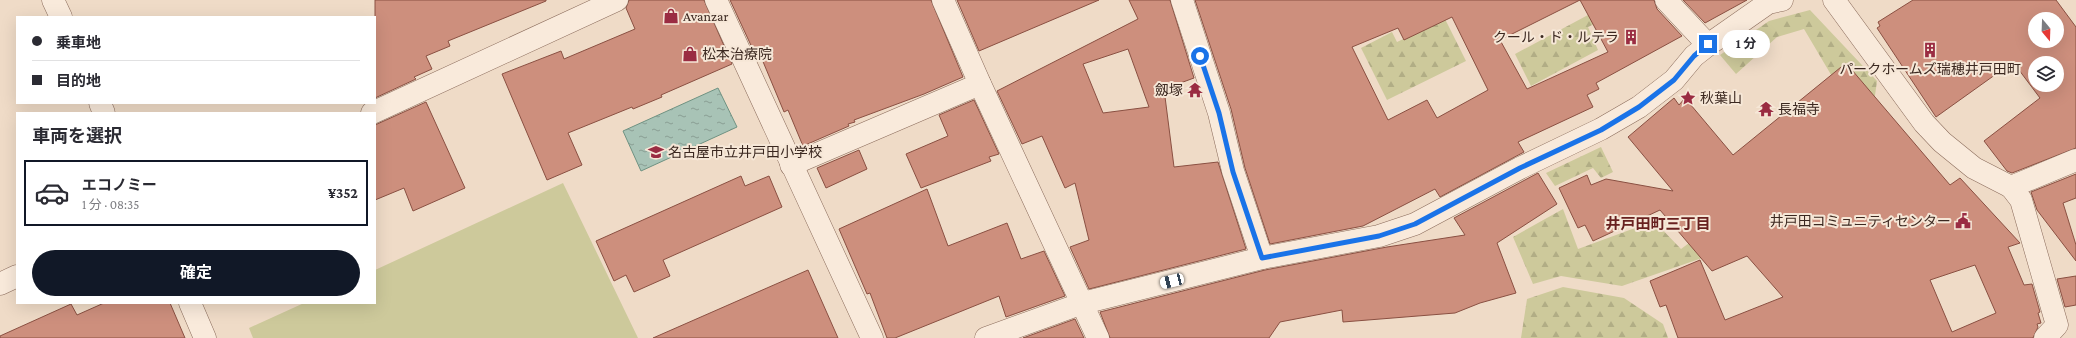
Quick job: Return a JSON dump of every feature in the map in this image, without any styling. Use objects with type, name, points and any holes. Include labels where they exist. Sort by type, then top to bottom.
[{"type":"street","points":[[53,0],[61,16]]},
{"type":"street","points":[[374,112],[618,0]]},
{"type":"street","points":[[716,0],[872,338]]},
{"type":"street","points":[[943,0],[980,84],[1098,338]]},
{"type":"street","points":[[1182,0],[1219,113],[1233,172],[1262,258]]},
{"type":"street","points":[[1666,0],[1708,44]]},
{"type":"street","points":[[986,338],[1083,303],[1262,258],[1379,236],[1415,224],[1520,168],[1601,130],[1639,107],[1674,80],[1694,56],[1708,44],[1768,3],[1782,0]]},
{"type":"street","points":[[1834,0],[1924,123],[1942,142],[1974,168],[2011,187],[2021,200],[2057,326],[2046,338]]},
{"type":"street","points":[[791,165],[980,84]]},
{"type":"street","points":[[2011,187],[2076,160]]},
{"type":"street","points":[[0,284],[16,276]]},
{"type":"street","points":[[190,304],[205,338]]},
{"type":"green space","points":[[1616,0],[1646,0],[1588,27],[1598,50],[1531,86],[1515,54]]},
{"type":"green space","points":[[1810,10],[1877,81],[1869,139],[1804,29],[1777,37],[1736,74],[1720,55],[1769,21]]},
{"type":"green space","points":[[1445,19],[1466,61],[1387,100],[1361,48],[1392,32],[1397,42]]},
{"type":"green space","points":[[1601,147],[1613,172],[1601,178],[1593,168],[1555,186],[1546,173]]},
{"type":"green space","points":[[563,183],[638,338],[253,338],[249,328],[302,304],[376,304],[376,270]]},
{"type":"green space","points":[[1563,209],[1578,249],[1654,221],[1681,249],[1705,231],[1722,251],[1622,286],[1561,276],[1533,284],[1513,237]]},
{"type":"green space","points":[[1563,287],[1624,298],[1663,324],[1668,338],[1521,338],[1527,299]]},
{"type":"water","points":[[718,88],[737,127],[641,171],[623,131]]},
{"type":"building","points":[[375,0],[546,0],[448,41],[450,46],[426,56],[432,69],[414,77],[416,79],[376,98]]},
{"type":"building","points":[[629,0],[704,0],[732,64],[661,95],[662,97],[633,109],[632,107],[568,133],[582,165],[547,180],[502,74],[561,51],[564,59],[635,29],[626,8]]},
{"type":"building","points":[[730,0],[931,0],[963,77],[924,94],[854,120],[855,122],[848,124],[849,126],[803,146],[788,110],[784,112],[759,52],[755,54]]},
{"type":"building","points":[[957,0],[1099,0],[979,51]]},
{"type":"building","points":[[1129,0],[1170,0],[1194,78],[1164,89],[1174,167],[1218,162],[1246,249],[1089,289],[1070,247],[1089,240],[1075,183],[1065,188],[1042,136],[1022,144],[997,91],[1138,19]],"holes":[[[1128,49],[1149,107],[1103,113],[1083,64]]]},
{"type":"building","points":[[1195,0],[1580,0],[1654,0],[1657,9],[1682,36],[1596,83],[1599,89],[1587,95],[1593,107],[1518,142],[1524,152],[1440,197],[1435,189],[1363,226],[1270,244],[1245,168],[1231,109]],"holes":[[[1580,0],[1608,52],[1527,89],[1500,40]],[[1452,17],[1488,90],[1437,118],[1427,100],[1388,120],[1352,47],[1398,28],[1404,40]]]},
{"type":"building","points":[[1683,0],[1747,0],[1705,23]]},
{"type":"building","points":[[1913,0],[2056,0],[2076,27],[2076,148],[2012,173],[2007,171],[1984,141],[2040,98],[2036,92],[2064,92],[2064,56],[2028,56],[2028,82],[2013,62],[1936,117],[1877,28],[1880,26],[1878,22]]},
{"type":"building","points":[[1846,63],[1950,185],[1960,178],[2020,243],[2008,247],[2024,285],[2032,284],[2040,312],[2038,313],[2041,323],[2037,324],[2038,327],[2033,338],[1678,338],[1666,305],[1660,307],[1650,281],[1700,260],[1725,320],[1783,297],[1747,256],[1712,271],[1660,210],[1593,241],[1585,225],[1578,228],[1559,188],[1587,175],[1591,185],[1606,179],[1673,191],[1628,137],[1674,98],[1679,105],[1685,98],[1733,155]],"holes":[[[1975,265],[1996,313],[1952,332],[1930,280]]]},
{"type":"building","points":[[974,100],[999,154],[989,157],[991,161],[921,188],[906,154],[948,136],[939,115]]},
{"type":"building","points":[[426,102],[465,188],[413,211],[404,188],[376,200],[376,125]]},
{"type":"building","points":[[859,150],[867,169],[826,188],[817,168]]},
{"type":"building","points":[[1538,173],[1557,204],[1497,243],[1516,293],[1480,303],[1455,313],[1343,322],[1342,310],[1280,322],[1269,338],[1110,338],[1100,312],[1265,270],[1387,247],[1465,235],[1454,218]]},
{"type":"building","points":[[2076,174],[2076,198],[2063,203],[2076,245],[2076,261],[2037,210],[2031,192]]},
{"type":"building","points":[[741,176],[745,186],[769,176],[782,207],[663,260],[670,276],[634,292],[626,275],[614,281],[596,241]]},
{"type":"building","points":[[927,189],[948,246],[1007,223],[1021,259],[1044,251],[1065,296],[1006,317],[999,296],[895,338],[887,338],[870,293],[867,294],[839,229]]},
{"type":"building","points":[[808,270],[838,338],[653,338]]},
{"type":"building","points":[[2076,276],[2076,305],[2065,307],[2057,279]]},
{"type":"building","points":[[71,304],[77,315],[102,304],[170,304],[185,338],[0,338],[0,336]]},
{"type":"building","points":[[1075,319],[1084,338],[1023,338]]},
{"type":"place","name":"Avanzar","points":[[671,16]]},
{"type":"place","name":"クール・ド・ルテラ","points":[[1631,37]]},
{"type":"place","name":"パークホームズ瑞穂井戸田町","points":[[1930,50]]},
{"type":"place","name":"松本治療院","points":[[690,54]]},
{"type":"place","name":"劔塚","points":[[1195,90]]},
{"type":"place","name":"秋葉山","points":[[1688,98]]},
{"type":"place","name":"長福寺","points":[[1766,109]]},
{"type":"place","name":"名古屋市立井戸田小学校","points":[[656,152]]},
{"type":"place","name":"井戸田コミュニティセンター","points":[[1963,221]]},
{"type":"district","name":"井戸田町三丁目","points":[[1658,224]]},
{"type":"route","points":[[1200,56],[1219,113],[1233,172],[1262,258],[1379,236],[1415,224],[1520,168],[1601,130],[1639,107],[1674,80],[1694,56],[1708,44]]}]
